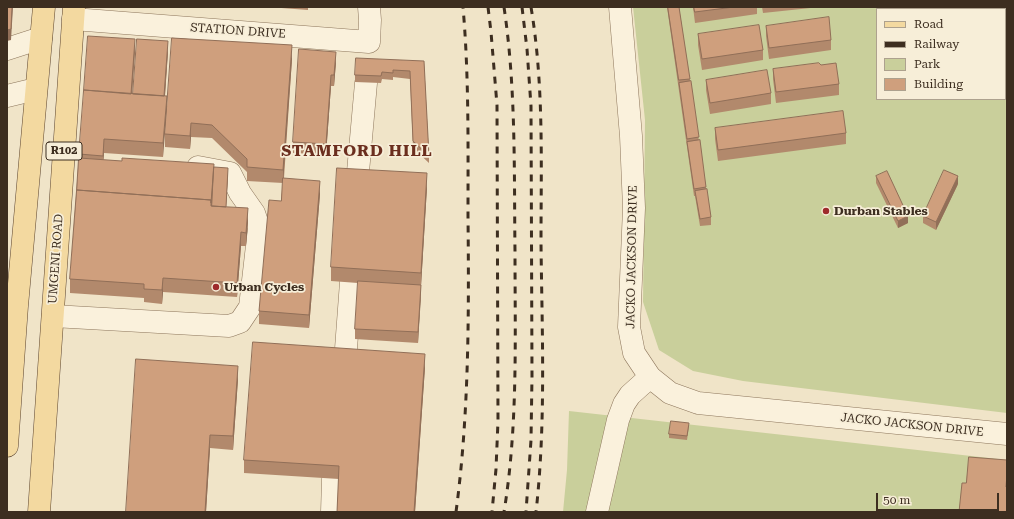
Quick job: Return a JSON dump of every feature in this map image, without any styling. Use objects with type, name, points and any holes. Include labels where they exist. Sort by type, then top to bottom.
[{"type":"main road","name":"R102","points":[[7,446],[12,306],[44,7]]},
{"type":"main road","name":"UMGENI ROAD","points":[[39,512],[73,13]]},
{"type":"street","name":"STATION DRIVE","points":[[73,13],[368,51],[370,20],[369,7]]},
{"type":"street","name":"JACKO JACKSON DRIVE","points":[[620,7],[631,136],[634,208],[629,327],[634,353],[650,377],[670,393],[698,403],[1007,434]]},
{"type":"street","points":[[7,49],[41,38]]},
{"type":"street","points":[[357,183],[366,83]]},
{"type":"street","points":[[7,96],[36,89]]},
{"type":"street","points":[[63,159],[86,160]]},
{"type":"street","points":[[53,316],[229,326],[240,322],[250,306],[259,228],[254,212],[240,193],[230,173],[202,167],[179,165]]},
{"type":"street","points":[[345,362],[351,282]]},
{"type":"street","points":[[597,512],[618,420],[622,409],[630,395],[650,377]]},
{"type":"street","points":[[332,512],[333,479]]},
{"type":"green space","name":"Durban Stables","points":[[633,7],[1007,7],[1007,413],[743,381],[693,371],[659,350],[643,302],[645,120]]},
{"type":"green space","points":[[569,411],[1007,460],[1007,512],[563,512],[567,470]]},
{"type":"building","points":[[7,7],[12,7],[11,29],[7,30]]},
{"type":"building","points":[[668,7],[679,7],[690,79],[679,80]]},
{"type":"building","points":[[694,7],[734,7],[695,12]]},
{"type":"building","points":[[829,17],[831,40],[769,48],[766,26]]},
{"type":"building","points":[[759,25],[763,50],[702,59],[698,34]]},
{"type":"building","points":[[88,36],[135,39],[131,94],[84,90]]},
{"type":"building","points":[[172,38],[292,45],[283,170],[247,167],[247,159],[212,125],[191,123],[190,136],[165,134]]},
{"type":"building","points":[[137,39],[168,41],[164,96],[133,94]]},
{"type":"building","points":[[299,49],[336,52],[334,75],[331,75],[326,144],[293,142]]},
{"type":"building","points":[[356,58],[424,61],[429,156],[413,141],[410,71],[393,70],[393,73],[382,72],[381,76],[355,75]]},
{"type":"building","points":[[819,63],[821,65],[836,63],[839,84],[776,92],[773,69]]},
{"type":"building","points":[[767,70],[771,93],[710,103],[706,80]]},
{"type":"building","points":[[691,81],[699,137],[687,139],[679,83]]},
{"type":"building","points":[[84,90],[167,96],[163,143],[104,139],[103,156],[79,154]]},
{"type":"building","points":[[843,111],[846,133],[718,150],[715,128]]},
{"type":"building","points":[[700,140],[706,187],[694,189],[687,142]]},
{"type":"building","points":[[79,158],[122,161],[122,158],[214,164],[211,203],[211,200],[77,190]]},
{"type":"building","points":[[214,167],[228,168],[226,207],[212,206]]},
{"type":"building","points":[[337,168],[427,173],[421,273],[331,267]]},
{"type":"building","points":[[944,170],[958,176],[936,222],[923,216]]},
{"type":"building","points":[[887,171],[908,216],[898,221],[876,176]]},
{"type":"building","points":[[283,178],[320,181],[309,315],[259,311],[269,200],[281,201]]},
{"type":"building","points":[[707,189],[711,217],[700,219],[695,191]]},
{"type":"building","points":[[77,190],[211,200],[211,206],[248,208],[246,233],[241,232],[237,283],[163,278],[162,290],[144,289],[144,284],[70,279]]},
{"type":"building","points":[[358,281],[421,285],[418,332],[355,329]]},
{"type":"building","points":[[253,342],[425,354],[414,512],[337,512],[339,466],[244,460]]},
{"type":"building","points":[[136,359],[238,366],[233,436],[210,435],[205,512],[126,512]]},
{"type":"building","points":[[671,421],[689,423],[687,436],[669,434]]},
{"type":"building","points":[[969,457],[1007,460],[1007,512],[959,512],[962,483],[966,483]]},
{"type":"railway","points":[[456,512],[464,438],[468,327],[468,111],[463,7]]},
{"type":"railway","points":[[488,7],[497,105],[498,421],[492,512]]},
{"type":"railway","points":[[504,7],[511,68],[515,191],[514,415],[512,447],[504,512]]},
{"type":"railway","points":[[522,7],[531,106],[532,376],[531,440],[526,512]]},
{"type":"railway","points":[[531,7],[538,66],[541,125],[542,411],[536,512]]},
{"type":"place","name":"Durban Stables","points":[[826,211]]},
{"type":"place","name":"Urban Cycles","points":[[216,287]]},
{"type":"district","name":"STAMFORD HILL","points":[[357,151]]}]
